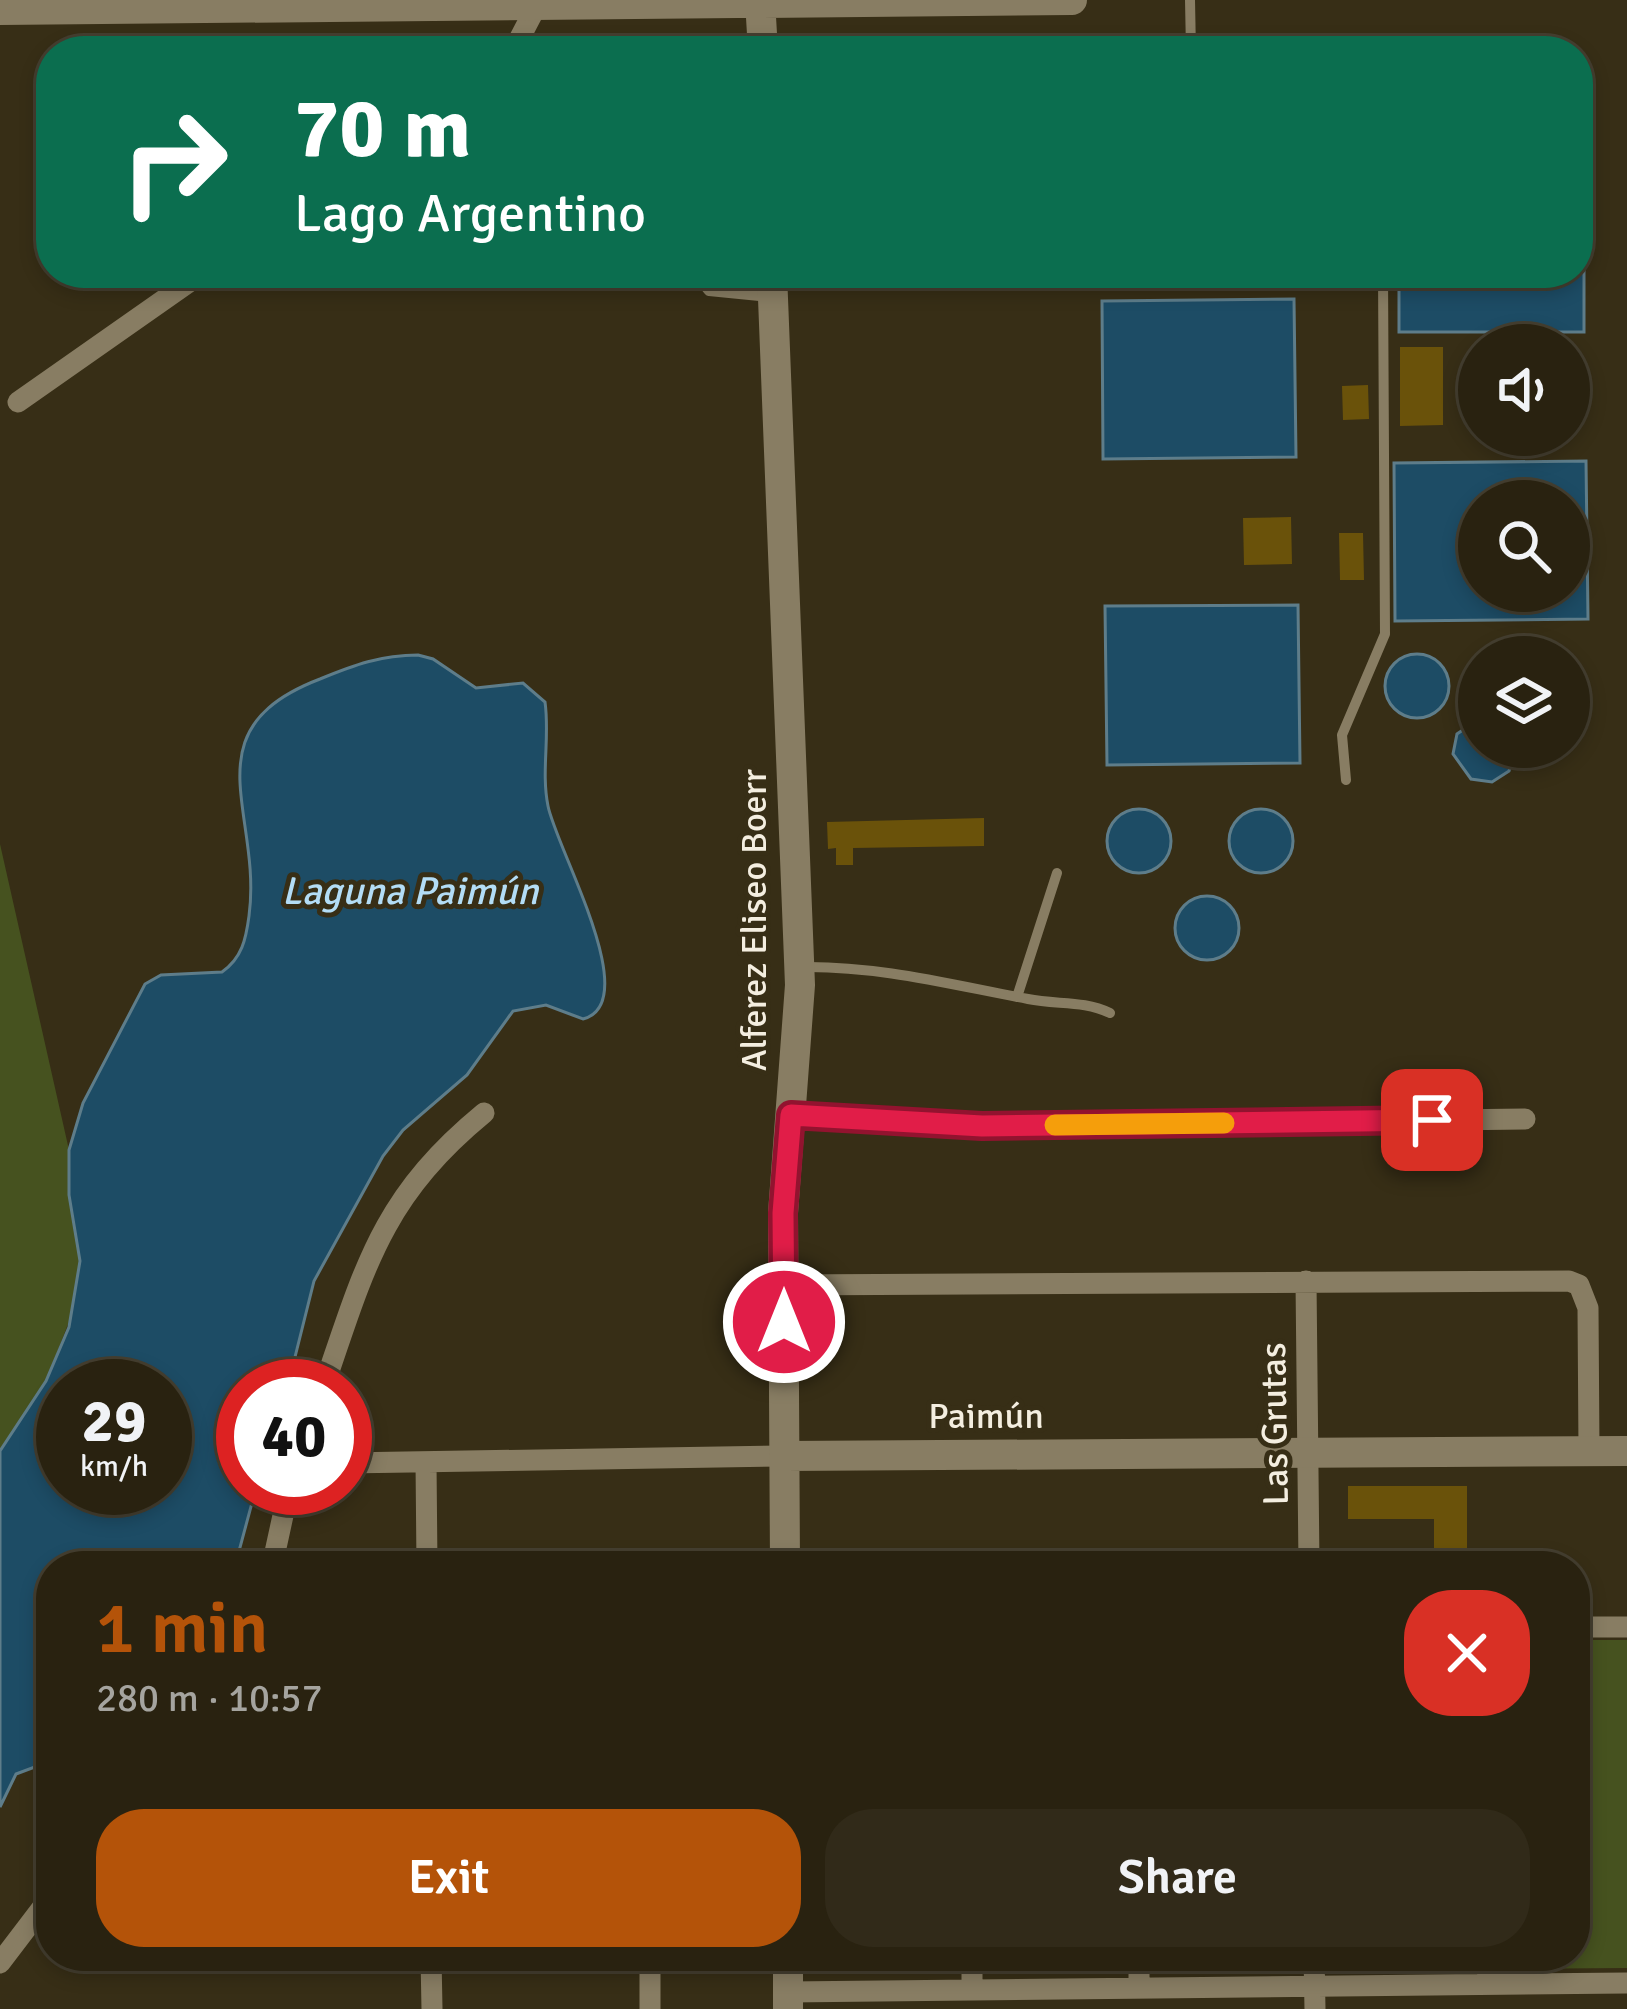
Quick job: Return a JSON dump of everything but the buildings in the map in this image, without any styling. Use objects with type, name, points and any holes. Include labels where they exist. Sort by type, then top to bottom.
[{"type":"street","points":[[0,10],[117,4],[1072,0]]},
{"type":"street","points":[[760,1],[762,36]]},
{"type":"street","points":[[521,36],[537,5]]},
{"type":"street","points":[[18,402],[181,288]]},
{"type":"street","name":"Alferez Eliseo Boerr","points":[[773,288],[800,967],[784,1285],[785,1551]]},
{"type":"street","points":[[333,1359],[368,1257],[396,1202],[441,1148],[484,1113]]},
{"type":"street","points":[[791,1115],[982,1126],[1525,1120]]},
{"type":"street","points":[[784,1285],[1557,1280],[1579,1285],[1588,1308],[1589,1451]]},
{"type":"street","name":"Las Grutas","points":[[1306,1281],[1310,1551]]},
{"type":"street","name":"Paimún","points":[[372,1463],[1627,1451]]},
{"type":"street","points":[[426,1462],[427,1551]]},
{"type":"street","points":[[275,1551],[283,1515]]},
{"type":"street","points":[[1590,1628],[1627,1627]]},
{"type":"street","points":[[0,1963],[36,1916]]},
{"type":"street","points":[[431,1971],[432,2009]]},
{"type":"street","points":[[650,1971],[650,2009]]},
{"type":"street","points":[[972,1971],[972,1987]]},
{"type":"street","points":[[1138,1971],[1139,1986]]},
{"type":"street","points":[[1314,1971],[1315,2009]]},
{"type":"street","points":[[1488,1971],[1488,1984]]},
{"type":"street","points":[[788,2000],[972,1987],[1627,1983]]},
{"type":"lane","points":[[1190,0],[1191,36]]},
{"type":"lane","points":[[706,288],[709,292],[746,288]]},
{"type":"lane","points":[[1346,780],[1342,735],[1385,634],[1383,288]]},
{"type":"lane","points":[[1017,997],[1057,873]]},
{"type":"lane","points":[[800,967],[860,967],[1017,997],[1082,1002],[1110,1013]]},
{"type":"green space","points":[[0,844],[69,1150],[69,1195],[80,1261],[75,1306],[55,1359],[36,1359],[36,1396],[0,1451]]},
{"type":"green space","points":[[1590,1640],[1627,1640],[1627,1968],[1590,1968]]},
{"type":"water","points":[[1399,288],[1584,288],[1584,324],[1458,324],[1458,332],[1399,332]]},
{"type":"water","points":[[1294,299],[1296,457],[1103,459],[1102,301]]},
{"type":"water","points":[[1586,461],[1586,480],[1458,480],[1458,612],[1588,612],[1588,619],[1395,621],[1394,463]]},
{"type":"water","points":[[1298,605],[1300,763],[1107,765],[1105,606]]},
{"type":"water","points":[[1417,654],[1439,664],[1449,686],[1439,708],[1417,718],[1395,708],[1385,686],[1395,664]]},
{"type":"water","name":"Laguna Paimún","points":[[418,655],[433,659],[476,688],[523,683],[545,702],[548,806],[601,956],[605,985],[600,1007],[583,1019],[546,1005],[513,1011],[467,1075],[403,1130],[383,1156],[314,1281],[294,1359],[216,1359],[216,1515],[249,1515],[239,1551],[36,1551],[36,1767],[16,1774],[0,1807],[0,1451],[36,1396],[36,1515],[192,1515],[192,1359],[55,1359],[69,1327],[80,1261],[69,1195],[69,1150],[83,1103],[145,984],[161,975],[222,972],[242,947],[251,878],[240,778],[243,749],[255,723],[279,700],[368,662]]},
{"type":"water","points":[[1463,768],[1510,768],[1492,782],[1471,779]]},
{"type":"water","points":[[1139,809],[1161,819],[1171,841],[1161,863],[1139,873],[1117,863],[1107,841],[1117,819]]},
{"type":"water","points":[[1261,809],[1283,819],[1293,841],[1283,863],[1261,873],[1239,863],[1229,841],[1239,819]]},
{"type":"water","points":[[1207,896],[1229,906],[1239,928],[1229,950],[1207,960],[1185,950],[1175,928],[1185,906]]},
{"type":"slow traffic","points":[[1055,1125],[1224,1123]]},
{"type":"route","points":[[784,1322],[783,1213],[791,1115],[982,1126],[1432,1120]]}]
